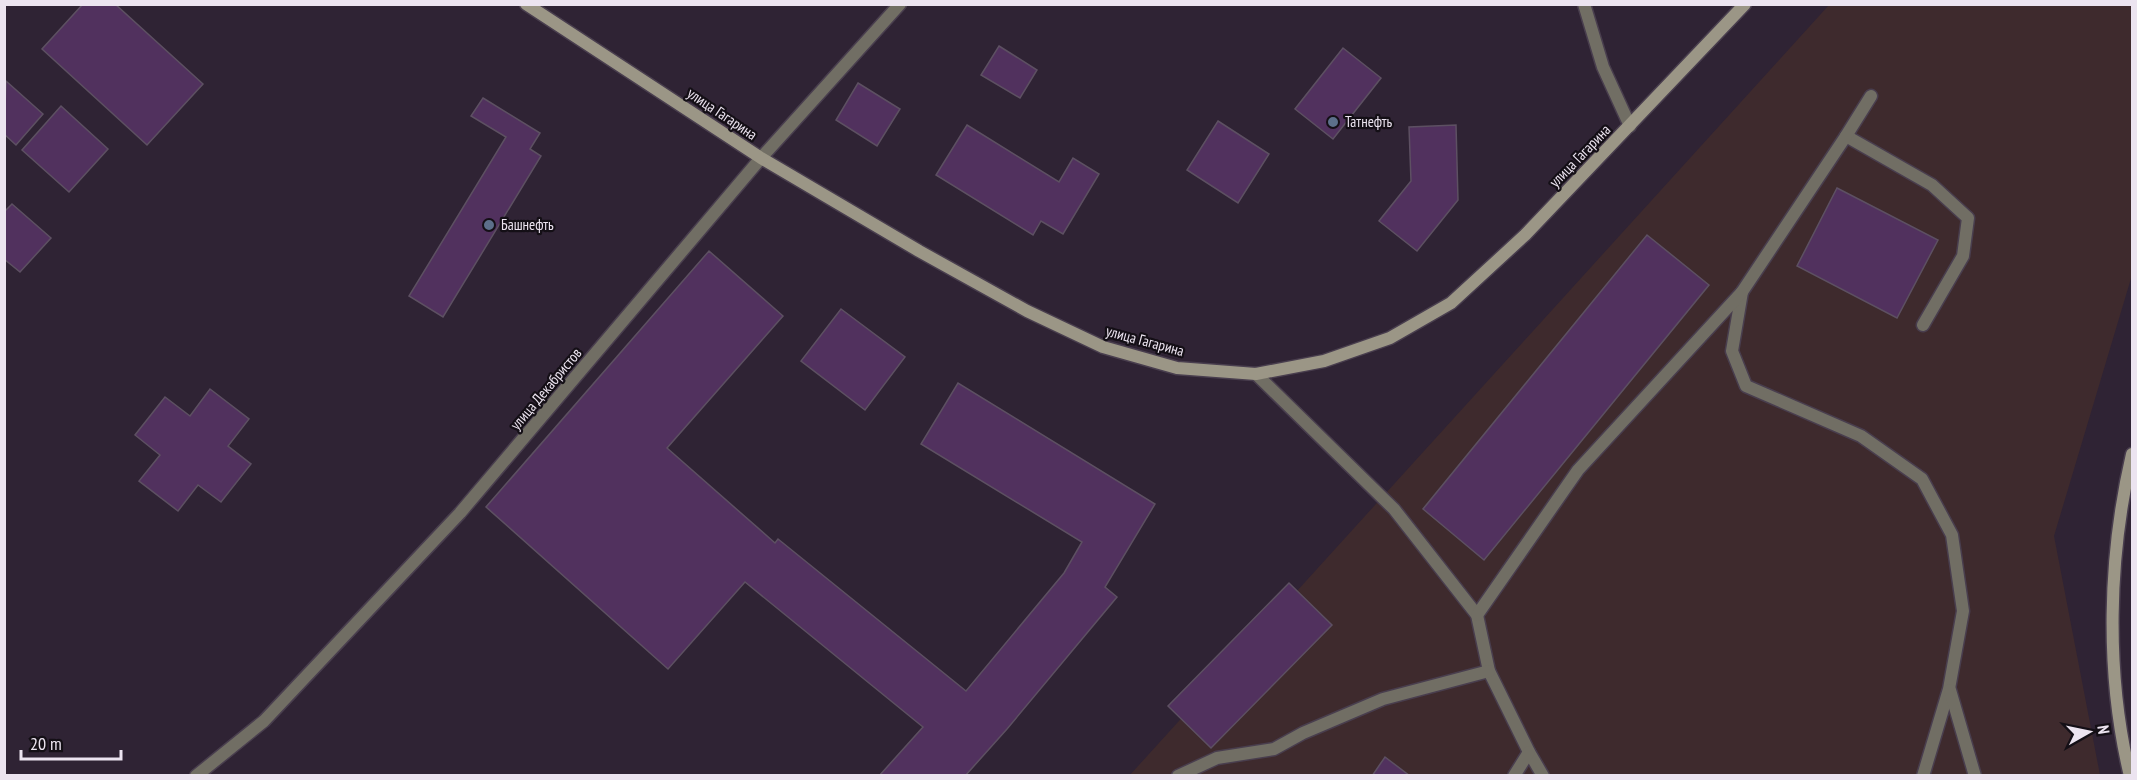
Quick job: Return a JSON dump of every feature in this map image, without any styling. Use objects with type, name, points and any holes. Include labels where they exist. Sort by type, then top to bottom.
[{"type":"main road","name":"улица Гагарина","points":[[526,4],[761,158],[919,251],[1027,311],[1103,347],[1178,368],[1256,374],[1324,361],[1390,338],[1451,303],[1525,235],[1745,4]]},
{"type":"main road","points":[[2130,776],[2117,703],[2112,641],[2116,558],[2133,454]]},
{"type":"street","name":"улица Декабристов","points":[[196,776],[264,721],[460,513],[761,158],[900,4]]},
{"type":"street","points":[[1584,4],[1603,68],[1630,126]]},
{"type":"street","points":[[1477,615],[1578,470],[1742,292],[1871,96]]},
{"type":"street","points":[[1846,136],[1932,185],[1968,218],[1963,256],[1923,325]]},
{"type":"street","points":[[1742,292],[1732,351],[1746,386],[1861,436],[1922,479],[1952,535],[1963,611],[1949,689],[1923,776]]},
{"type":"street","points":[[1256,374],[1394,509],[1477,615],[1489,671],[1543,776]]},
{"type":"street","points":[[1178,776],[1217,758],[1274,749],[1303,733],[1383,699],[1489,671]]},
{"type":"street","points":[[1949,689],[1975,776]]},
{"type":"street","points":[[1514,776],[1529,752]]},
{"type":"shaded area","points":[[1829,5],[2132,5],[2132,275],[2054,536],[2100,775],[1129,776]]},
{"type":"building","points":[[83,4],[115,4],[203,84],[147,145],[42,49]]},
{"type":"building","points":[[999,46],[1037,70],[1020,98],[981,75]]},
{"type":"building","points":[[1343,48],[1381,78],[1333,139],[1295,109]]},
{"type":"building","points":[[6,81],[43,114],[16,145],[4,134]]},
{"type":"building","points":[[858,83],[900,109],[877,146],[836,120]]},
{"type":"building","points":[[483,98],[540,133],[530,149],[541,156],[443,317],[409,296],[506,137],[471,116]]},
{"type":"building","points":[[61,106],[108,149],[69,192],[22,150]]},
{"type":"building","points":[[1218,121],[1269,154],[1238,203],[1187,170]]},
{"type":"building","points":[[967,125],[1059,182],[1073,158],[1099,174],[1063,234],[1041,221],[1033,235],[936,175]]},
{"type":"building","points":[[1456,125],[1458,200],[1417,251],[1379,221],[1411,181],[1409,127]]},
{"type":"building","points":[[1837,188],[1938,240],[1897,318],[1797,266]]},
{"type":"building","points":[[12,204],[51,238],[20,272],[4,259],[4,212]]},
{"type":"building","points":[[1647,235],[1709,285],[1484,560],[1423,509]]},
{"type":"building","points":[[709,251],[783,316],[667,448],[775,543],[778,539],[966,691],[1064,573],[1082,542],[921,444],[958,383],[1155,504],[1105,587],[1117,597],[965,776],[879,776],[923,727],[745,582],[668,669],[486,507]]},
{"type":"building","points":[[841,309],[905,357],[865,410],[801,361]]},
{"type":"building","points":[[210,389],[249,419],[228,446],[251,464],[221,502],[198,485],[178,511],[139,481],[160,455],[135,435],[165,397],[190,416]]},
{"type":"building","points":[[1289,583],[1332,625],[1211,748],[1168,706]]},
{"type":"building","points":[[1385,757],[1410,776],[1372,776]]},
{"type":"place","name":"Татнефть","points":[[1333,122]]},
{"type":"place","name":"Башнефть","points":[[489,225]]}]
